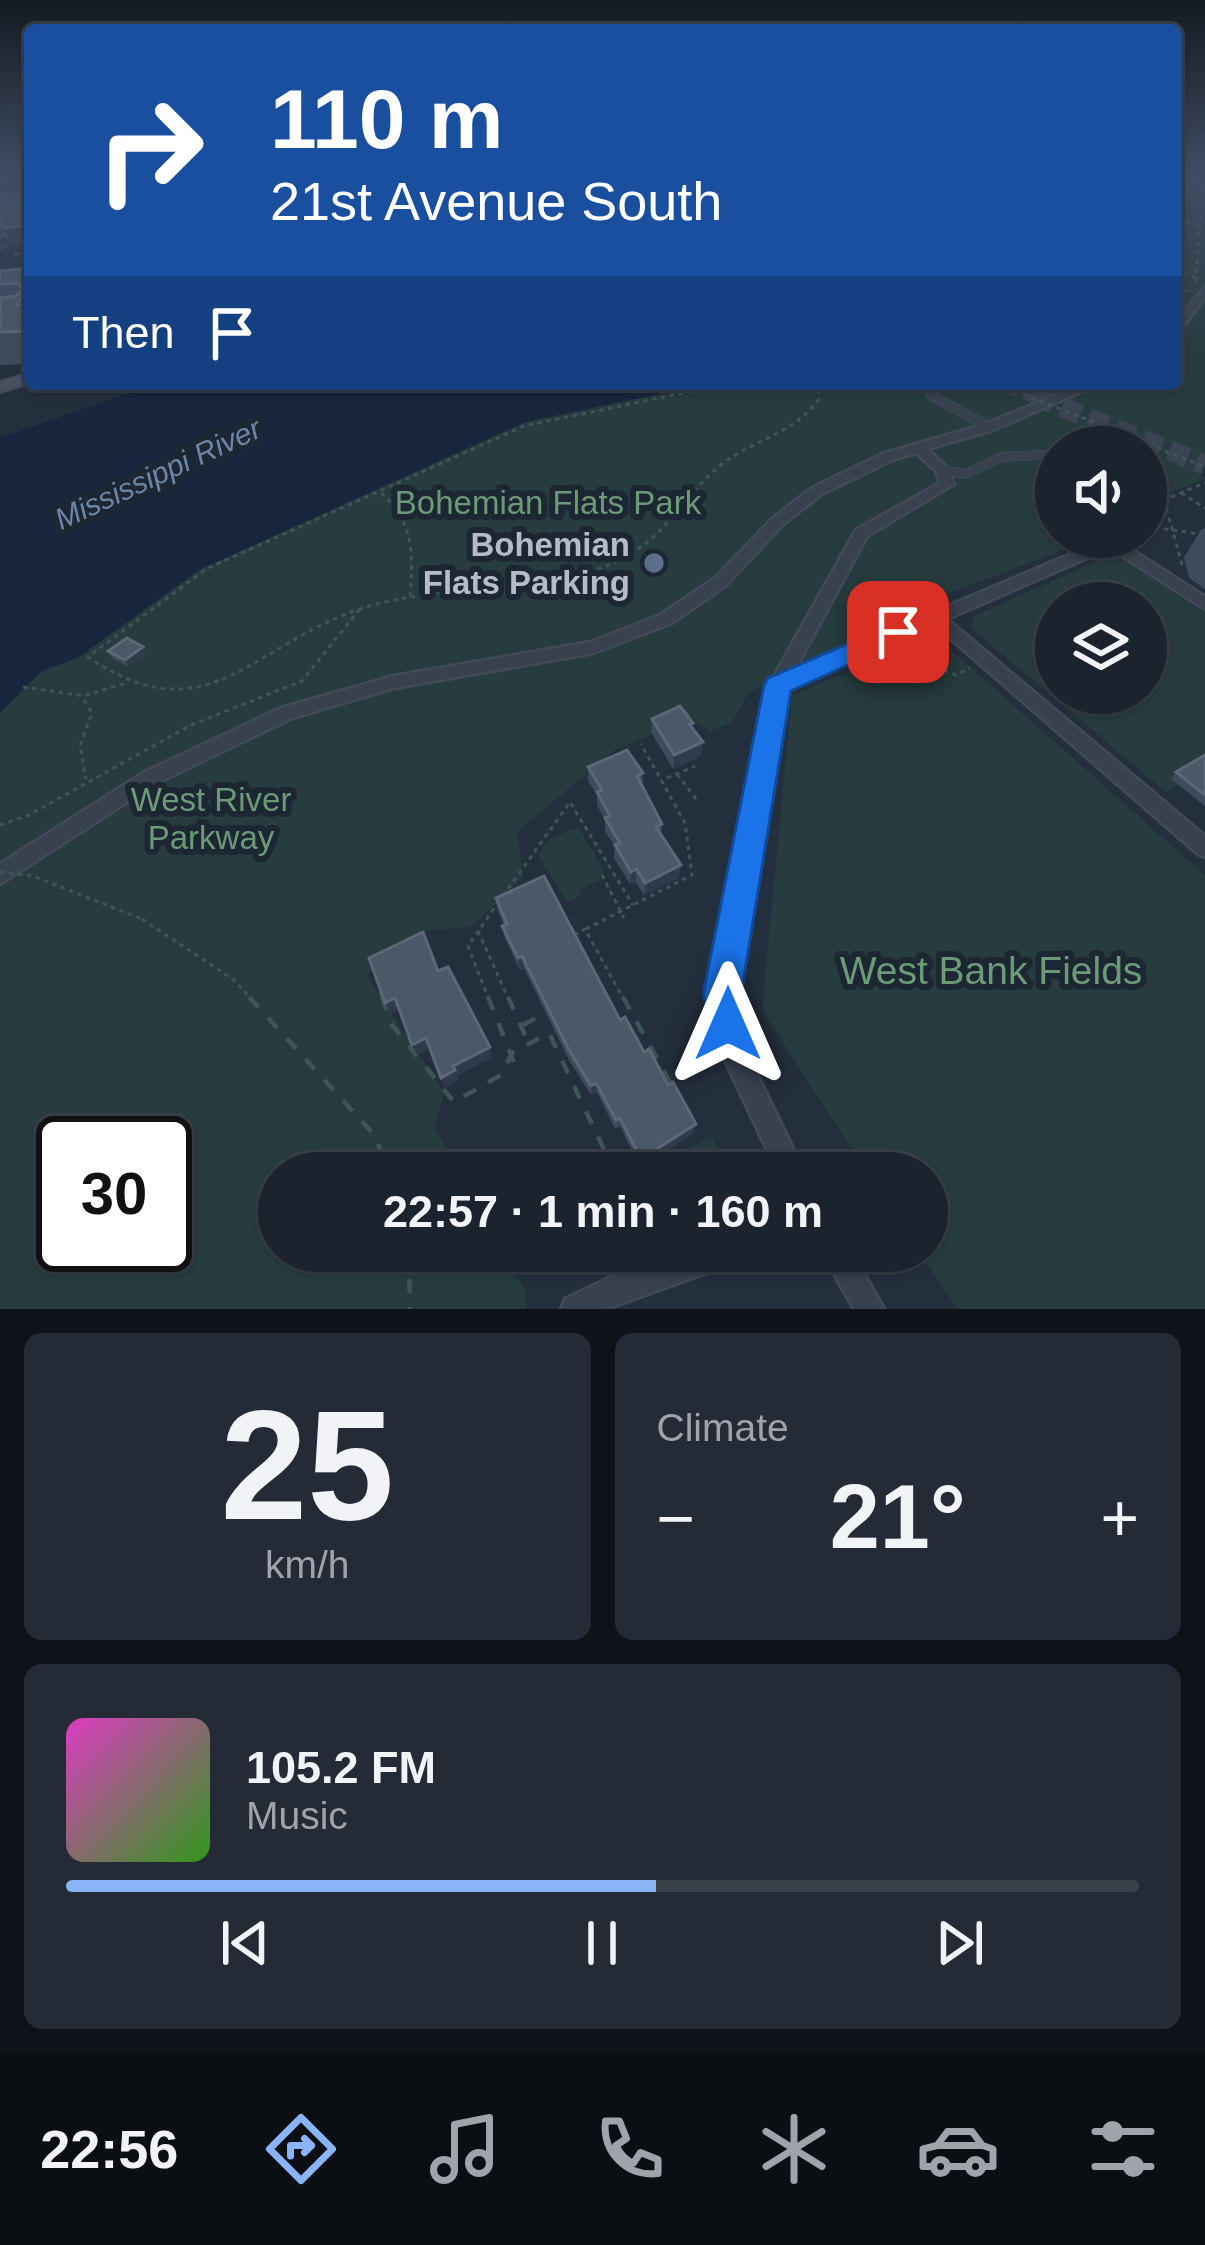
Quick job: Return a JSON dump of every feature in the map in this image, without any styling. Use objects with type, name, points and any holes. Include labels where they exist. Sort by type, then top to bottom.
[{"type":"street","points":[[1182,320],[1205,290]]},
{"type":"street","points":[[0,873],[150,778],[287,712],[394,682],[593,647],[666,619],[720,582],[777,522],[817,491],[857,469],[989,427],[1078,390]]},
{"type":"street","points":[[782,1152],[734,1054],[722,995],[778,685],[861,532],[944,489],[942,470],[918,448]]},
{"type":"street","points":[[778,685],[1113,545],[1205,604]]},
{"type":"street","points":[[934,616],[1205,848]]},
{"type":"street","points":[[575,1309],[667,1272]]},
{"type":"street","points":[[848,1272],[870,1309]]},
{"type":"lane","points":[[931,394],[989,427]]},
{"type":"lane","points":[[942,470],[965,474],[1002,457],[1035,455]]},
{"type":"path","points":[[1182,293],[1197,277],[1195,254],[1202,235]]},
{"type":"path","points":[[1183,274],[1197,277]]},
{"type":"path","points":[[698,390],[524,426],[206,568],[88,657],[107,675],[127,683],[178,688],[227,678],[262,663],[316,628],[360,608],[549,583],[624,556],[664,526],[721,465],[776,438],[809,413],[819,399],[818,390]]},
{"type":"path","points":[[1013,390],[1205,467]]},
{"type":"path","points":[[1167,499],[1205,483]]},
{"type":"path","points":[[380,492],[399,509],[411,534],[410,599]]},
{"type":"path","points":[[1180,493],[1205,508]]},
{"type":"path","points":[[1167,511],[1186,580]]},
{"type":"path","points":[[1167,529],[1205,536]]},
{"type":"path","points":[[0,825],[29,815],[191,725],[302,681],[360,608]]},
{"type":"path","points":[[944,670],[956,675],[986,661]]},
{"type":"path","points":[[302,681],[311,691]]},
{"type":"path","points":[[22,687],[84,696],[127,683]]},
{"type":"path","points":[[84,696],[92,712],[83,730],[78,762],[87,781]]},
{"type":"path","points":[[574,935],[692,875],[694,856],[666,779],[641,743]]},
{"type":"path","points":[[666,779],[695,766]]},
{"type":"path","points":[[677,774],[698,800]]},
{"type":"path","points":[[519,1075],[468,946],[570,802],[632,905]]},
{"type":"path","points":[[0,873],[33,876],[142,919],[234,980],[369,1129],[382,1152]]},
{"type":"path","points":[[602,874],[623,914]]},
{"type":"path","points":[[585,929],[678,1097]]},
{"type":"path","points":[[478,931],[529,1044]]},
{"type":"path","points":[[380,992],[392,1025],[454,1102],[501,1076],[512,1053],[549,1033],[605,1152]]},
{"type":"path","points":[[521,1026],[557,1007]]},
{"type":"path","points":[[408,1308],[409,1272]]},
{"type":"green space","name":"West River Parkway","points":[[1182,235],[1205,235],[1205,463],[1198,472],[1205,479],[1167,494],[1167,426],[1035,426],[1035,558],[1042,558],[950,593],[749,692],[732,723],[711,731],[688,719],[615,750],[517,832],[523,877],[471,927],[430,930],[366,975],[444,1092],[435,1128],[448,1152],[258,1152],[258,1272],[515,1272],[525,1291],[527,1309],[0,1309],[0,713],[42,671],[79,657],[199,570],[525,422],[678,390],[1182,390]]},
{"type":"green space","points":[[1122,558],[1159,582],[1050,582],[1102,559]]},
{"type":"green space","points":[[1167,587],[1205,611],[1205,769],[1166,792],[1073,714],[1167,714]]},
{"type":"green space","points":[[1035,589],[1035,682],[971,628],[974,616]]},
{"type":"green space","name":"West Bank Fields","points":[[935,636],[1205,875],[1205,1309],[957,1309],[933,1272],[948,1272],[948,1152],[854,1152],[762,1011],[792,695]]},
{"type":"green space","points":[[580,830],[604,871],[600,880],[568,902],[538,855],[550,839]]},
{"type":"green space","points":[[711,1136],[720,1152],[684,1152]]},
{"type":"water","name":"Mississippi River","points":[[138,390],[678,390],[525,422],[199,570],[79,657],[42,671],[0,713],[0,438]]},
{"type":"building","points":[[24,269],[24,294],[17,305],[24,304],[24,331],[0,332],[0,298],[22,290],[19,283],[0,284],[0,271]]},
{"type":"building","points":[[127,638],[143,647],[125,660],[108,651]]},
{"type":"building","points":[[680,706],[703,742],[674,755],[652,719]]},
{"type":"building","points":[[627,750],[643,773],[637,776],[662,824],[656,827],[681,865],[645,883],[636,869],[631,872],[615,845],[620,843],[597,792],[602,790],[588,767]]},
{"type":"building","points":[[1205,755],[1205,795],[1176,772]]},
{"type":"building","points":[[544,876],[620,1020],[625,1017],[644,1052],[649,1049],[696,1124],[652,1152],[637,1152],[620,1118],[616,1120],[596,1083],[591,1086],[569,1050],[502,926],[507,924],[496,898]]},
{"type":"building","points":[[423,932],[438,971],[448,967],[490,1047],[453,1066],[455,1070],[441,1078],[426,1038],[412,1045],[395,998],[385,1003],[369,958]]},
{"type":"tunnel","points":[[1019,390],[1042,399]]},
{"type":"tunnel","points":[[1035,396],[1205,465]]},
{"type":"place","name":"Bohemian Flats Parking","points":[[654,563]]},
{"type":"route","points":[[728,1024],[722,995],[778,685],[898,632]]},
{"type":"park label","name":"Bohemian Flats Park","points":[[548,502]]}]
